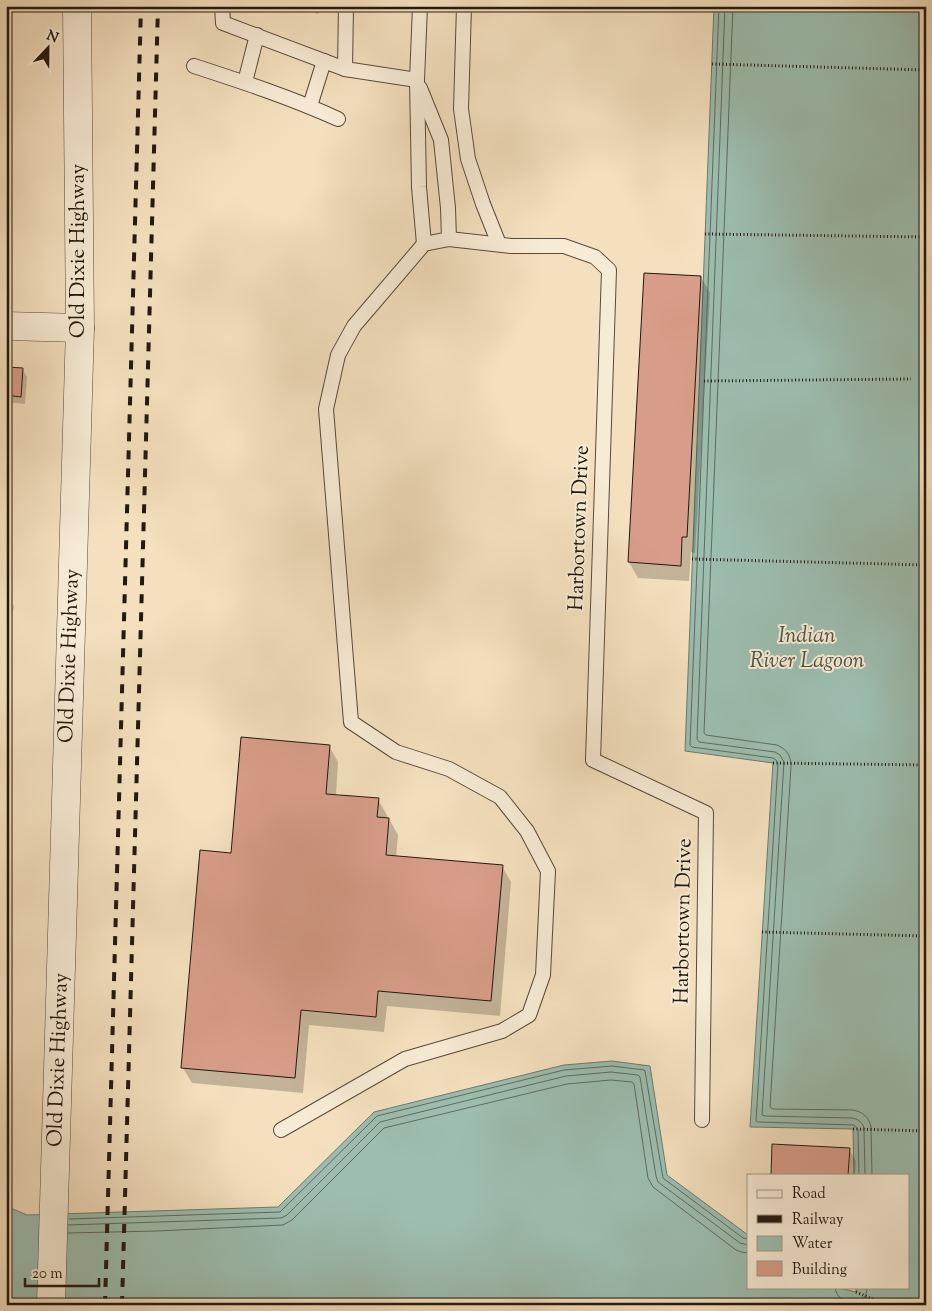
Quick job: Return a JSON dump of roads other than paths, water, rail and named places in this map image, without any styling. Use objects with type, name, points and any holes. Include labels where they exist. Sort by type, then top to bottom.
[{"type":"street","name":"Old Dixie Highway","points":[[51,1305],[80,328],[77,6]]},
{"type":"street","points":[[6,326],[80,328]]},
{"type":"lane","points":[[222,6],[223,22],[345,69],[417,80]]},
{"type":"lane","points":[[345,69],[346,6]]},
{"type":"lane","points":[[281,1130],[404,1060],[502,1030],[528,1015],[543,975],[548,871],[527,831],[500,798],[449,769],[396,752],[351,722],[326,409],[338,355],[354,326],[424,244],[419,187],[417,80],[420,6]]},
{"type":"lane","points":[[464,6],[461,108],[468,158],[499,244]]},
{"type":"lane","points":[[245,82],[257,35]]},
{"type":"lane","points":[[310,106],[324,61]]},
{"type":"lane","points":[[194,66],[245,82],[310,106],[338,119]]},
{"type":"lane","points":[[417,80],[441,140],[448,208],[449,239]]},
{"type":"lane","name":"Harbortown Drive","points":[[424,244],[449,239],[511,246],[564,246],[595,258],[609,270],[592,760],[706,813],[702,1120]]},
{"type":"water","name":"Indian River Lagoon","points":[[714,6],[926,6],[926,1305],[6,1305],[6,1206],[27,1215],[278,1207],[374,1112],[564,1065],[612,1061],[650,1066],[667,1175],[747,1234],[747,1288],[839,1288],[856,1292],[856,1288],[910,1288],[910,1174],[854,1174],[853,1129],[750,1127],[773,763],[685,751]]},
{"type":"railway","points":[[105,1305],[141,6]]},
{"type":"railway","points":[[122,1305],[158,6]]}]
